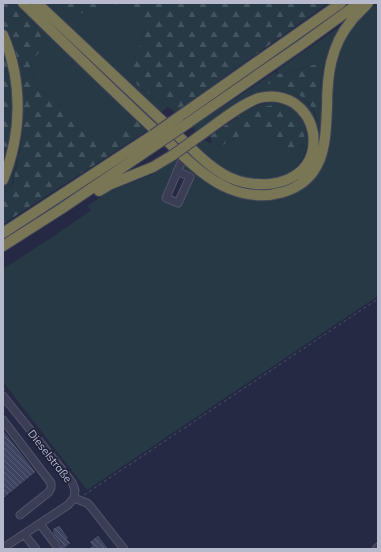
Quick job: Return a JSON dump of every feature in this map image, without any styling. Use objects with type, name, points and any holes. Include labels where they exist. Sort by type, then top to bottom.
[{"type":"highway","points":[[23,3],[184,156],[214,180],[230,188],[246,193],[269,195],[284,192],[299,185],[306,180],[316,168],[320,160],[324,144],[328,79],[336,46],[351,21],[368,3]]},
{"type":"highway","points":[[37,3],[137,99],[207,163],[230,178],[245,183],[266,185],[284,182],[301,171],[309,158],[313,144],[313,131],[311,124],[303,111],[292,102],[279,97],[266,97],[253,100],[198,137],[173,155],[153,167],[110,184],[85,200],[62,209]]},
{"type":"highway","points":[[184,120],[341,3]]},
{"type":"highway","points":[[3,246],[62,209],[156,139],[301,45],[359,3]]},
{"type":"highway","points":[[3,35],[12,62],[18,105],[17,126],[13,150],[3,180]]},
{"type":"highway","points":[[3,233],[156,139]]},
{"type":"street","points":[[178,171],[184,156]]},
{"type":"street","name":"Dieselstraße","points":[[3,396],[72,482],[75,490],[74,498],[87,503],[91,507],[124,549]]},
{"type":"street","points":[[3,420],[51,483],[49,492],[20,515]]},
{"type":"street","points":[[3,548],[68,505],[74,498]]},
{"type":"street","points":[[40,524],[56,545]]},
{"type":"street","points":[[24,534],[36,549]]},
{"type":"path","points":[[74,498],[82,496],[378,299]]},
{"type":"green space","points":[[3,3],[14,3],[37,27],[45,46],[31,61],[34,85],[40,91],[53,98],[81,129],[96,139],[103,139],[111,137],[127,128],[136,120],[147,131],[3,224],[3,203],[13,183],[20,149],[23,122],[23,96],[20,72],[11,42],[3,23]]},
{"type":"green space","points":[[14,3],[17,3],[136,120],[127,128],[111,137],[96,139],[81,129],[58,103],[38,89],[34,85],[31,61],[37,27]]},
{"type":"green space","points":[[45,3],[56,3],[70,12],[88,14],[110,4],[134,6],[144,35],[134,58],[134,75],[137,85],[168,107],[160,113]]},
{"type":"green space","points":[[56,3],[328,3],[175,112],[137,85],[134,75],[134,58],[144,35],[134,6],[110,4],[88,14],[70,12]]},
{"type":"green space","points":[[378,3],[378,296],[87,490],[3,382],[3,269],[91,210],[87,206],[102,196],[123,185],[151,175],[179,156],[183,161],[260,198],[313,178],[334,65],[344,39],[361,16]],"holes":[[[179,174],[188,178],[177,202],[168,197]]]},
{"type":"green space","points":[[3,23],[16,59],[20,76],[23,111],[20,147],[13,180],[10,190],[3,203],[3,190],[10,173],[9,40],[3,27]]},
{"type":"green space","points":[[345,23],[336,38],[320,152],[309,172],[283,190],[249,191],[218,180],[187,152],[189,151],[219,177],[239,187],[266,190],[275,189],[290,183],[307,169],[314,121],[275,92],[197,132],[192,127],[275,72],[277,74],[266,83],[291,90],[305,99],[314,113],[317,122],[321,85],[320,77],[323,71],[324,62],[278,74],[277,70]]},
{"type":"green space","points":[[3,45],[12,82],[13,126],[3,170]]},
{"type":"green space","points":[[324,62],[323,71],[320,77],[321,100],[318,122],[315,113],[305,99],[291,90],[265,83],[278,74]]},
{"type":"green space","points":[[273,102],[287,106],[294,110],[301,118],[306,130],[307,143],[305,154],[300,164],[292,171],[271,179],[259,180],[247,178],[226,169],[196,145],[205,140],[211,144],[221,145],[245,133],[257,131],[275,147],[303,147],[304,132],[291,112],[283,109],[263,107],[256,111],[247,110],[262,104]]},
{"type":"green space","points":[[278,104],[297,117],[303,127],[303,143],[297,154],[275,147],[257,131],[245,133],[221,146],[212,145],[210,136],[247,110],[256,111],[263,107]]},
{"type":"building","points":[[3,429],[36,472],[3,499]]},
{"type":"building","points":[[59,525],[71,543],[64,549],[59,549],[61,544],[52,532],[52,529]]},
{"type":"building","points":[[98,535],[109,549],[87,549],[92,546],[89,542]]}]
